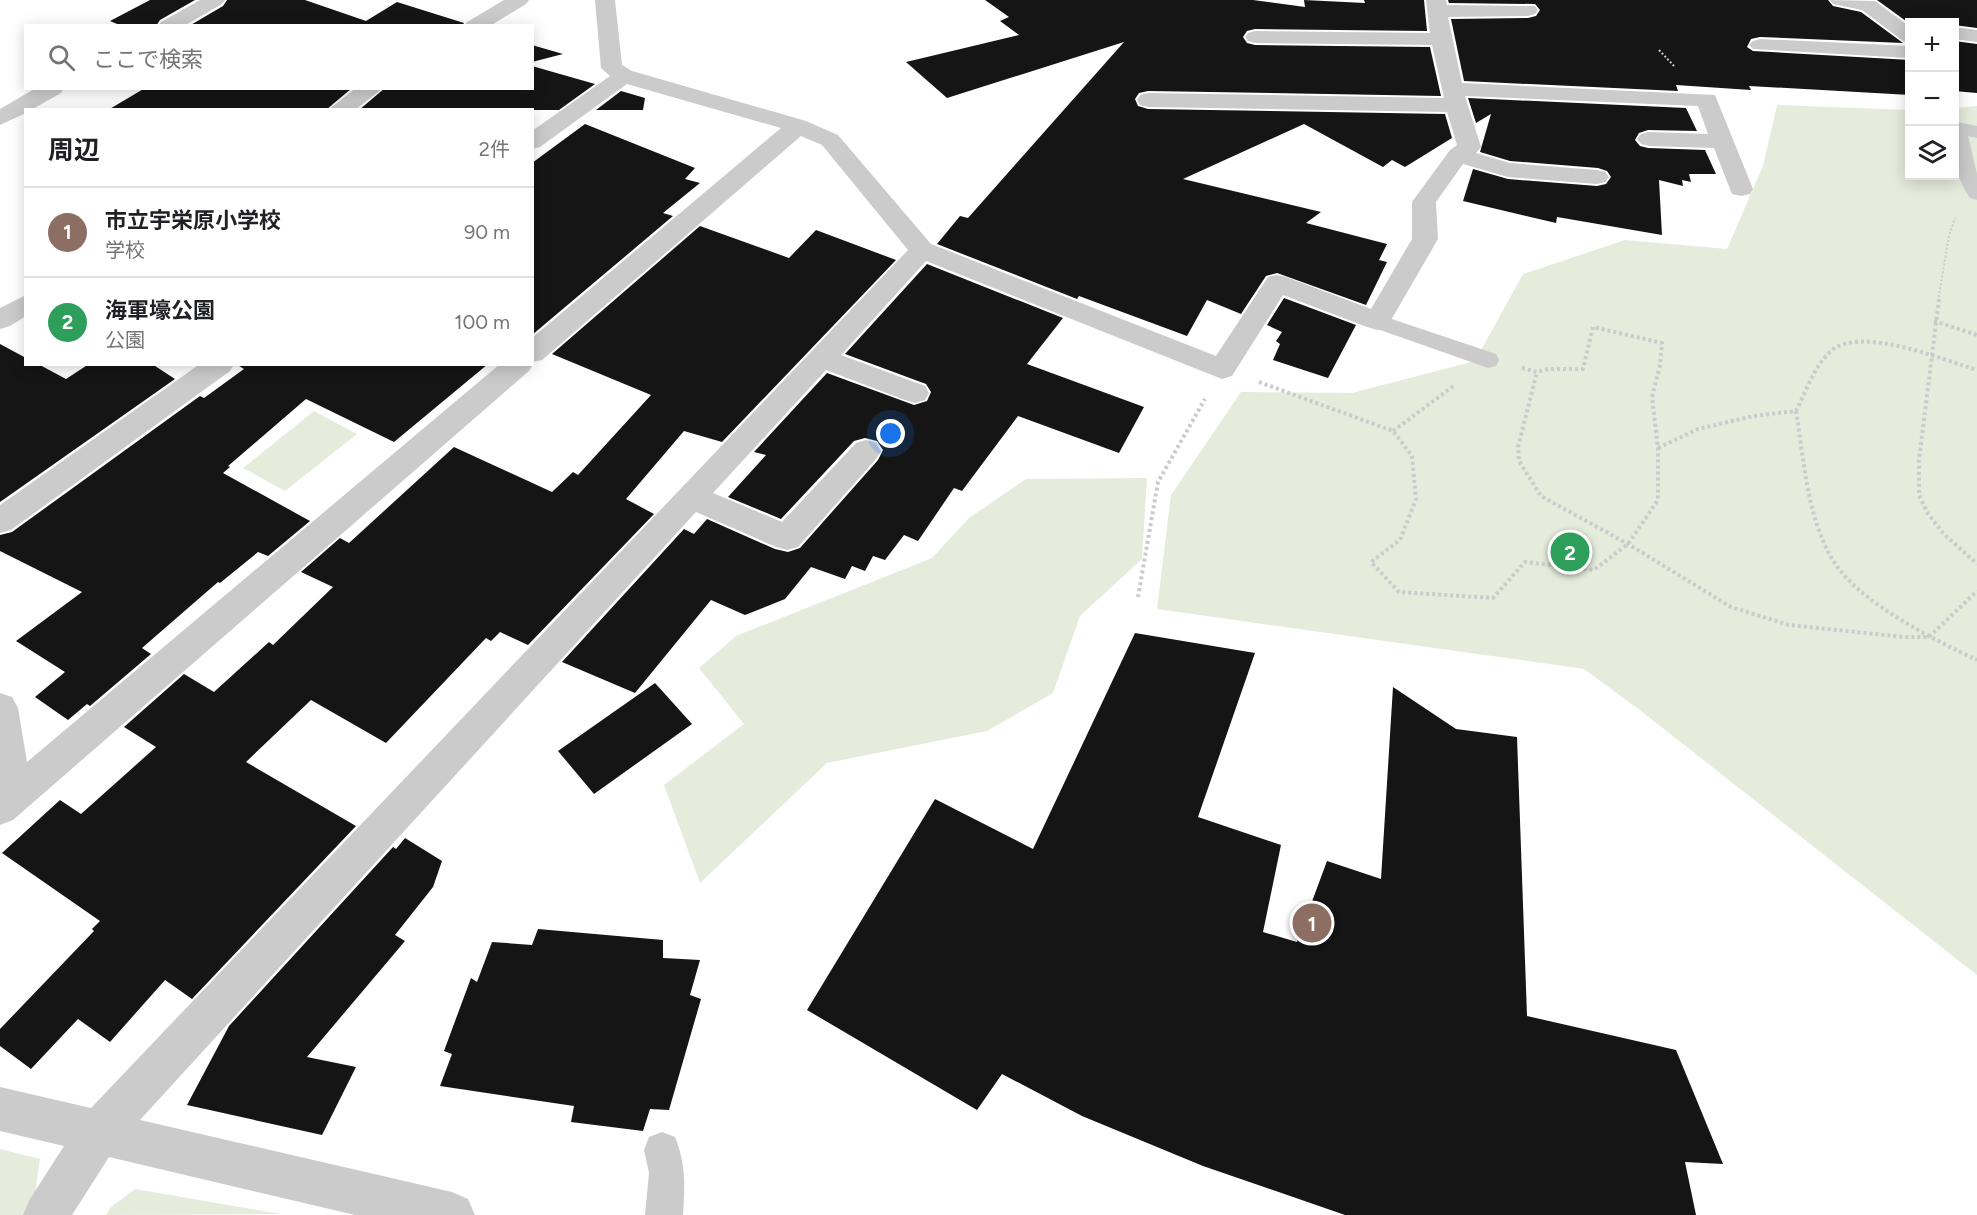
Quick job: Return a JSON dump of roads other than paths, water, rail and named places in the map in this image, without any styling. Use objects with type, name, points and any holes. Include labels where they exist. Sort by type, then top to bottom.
[{"type":"street","points":[[172,24],[215,0]]},
{"type":"street","points":[[477,24],[519,0]]},
{"type":"street","points":[[605,0],[612,68],[624,76],[798,126],[830,140],[922,250],[1222,369],[1277,284],[1377,321],[1425,239],[1424,202],[1458,155],[1468,147],[1441,39],[1437,5],[1528,10]]},
{"type":"street","points":[[1840,0],[1868,5],[1905,29]]},
{"type":"street","points":[[1959,34],[1977,36]]},
{"type":"street","points":[[1255,37],[1441,39]]},
{"type":"street","points":[[1760,45],[1905,52]]},
{"type":"street","points":[[534,141],[624,76]]},
{"type":"street","points":[[0,118],[49,90]]},
{"type":"street","points":[[342,108],[369,90]]},
{"type":"street","points":[[1148,100],[1455,97],[1707,100],[1741,189]]},
{"type":"street","points":[[534,351],[798,126]]},
{"type":"street","points":[[1649,139],[1722,141]]},
{"type":"street","points":[[1458,155],[1508,170],[1597,177]]},
{"type":"street","points":[[46,1215],[99,1132],[922,250]]},
{"type":"street","points":[[0,320],[24,305]]},
{"type":"street","points":[[822,358],[915,393]]},
{"type":"street","points":[[0,521],[217,366]]},
{"type":"street","points":[[8,801],[517,366]]},
{"type":"street","points":[[692,497],[787,538],[866,451]]},
{"type":"street","points":[[0,708],[8,801]]},
{"type":"street","points":[[0,1109],[452,1215]]},
{"type":"lane","points":[[1973,188],[1957,128],[1977,132]]},
{"type":"lane","points":[[1377,321],[1488,360]]},
{"type":"lane","points":[[662,1150],[666,1173],[664,1215]]},
{"type":"place","name":"海軍壕公園","points":[[1570,552]]},
{"type":"place","name":"市立宇栄原小学校","points":[[1312,923]]}]
